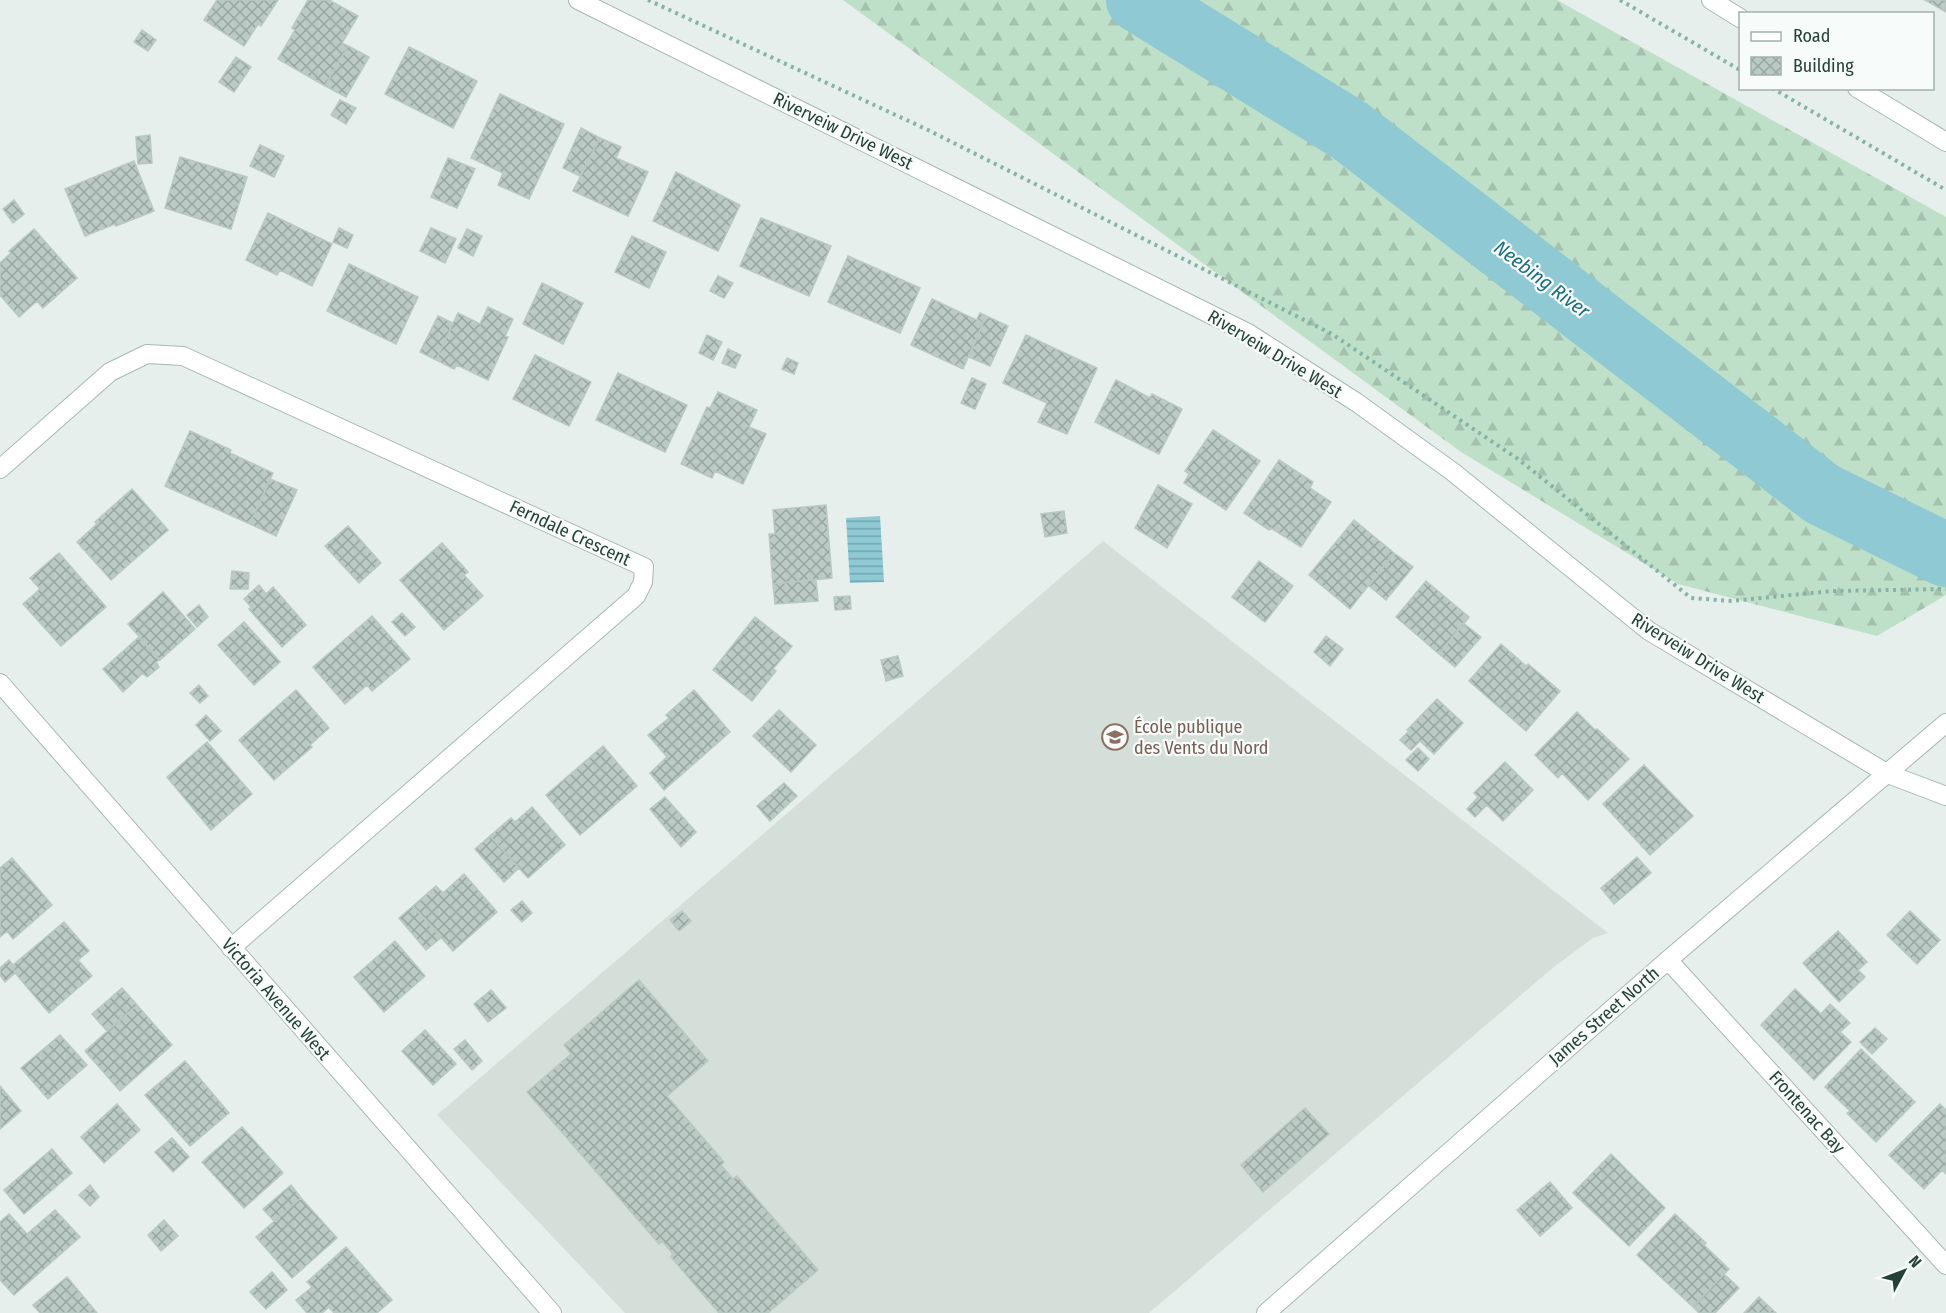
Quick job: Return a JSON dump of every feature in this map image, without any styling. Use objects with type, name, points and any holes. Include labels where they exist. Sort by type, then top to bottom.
[{"type":"street","name":"Riverveiw Drive West","points":[[578,0],[1248,333],[1356,402],[1453,472],[1649,631],[1888,774],[1946,796]]},
{"type":"street","points":[[1710,0],[1739,17]]},
{"type":"street","points":[[1860,90],[1946,142]]},
{"type":"street","name":"Ferndale Crescent","points":[[0,469],[110,372],[147,354],[183,356],[644,567],[643,582],[636,596],[231,948]]},
{"type":"street","name":"Victoria Avenue West","points":[[0,683],[552,1313]]},
{"type":"street","name":"James Street North","points":[[1266,1313],[1668,960],[1946,723]]},
{"type":"street","name":"Frontenac Bay","points":[[1668,960],[1946,1264]]},
{"type":"path","points":[[1620,0],[1739,69]]},
{"type":"path","points":[[1775,90],[1946,190]]},
{"type":"shaded area","name":"École publique des Vents du Nord","points":[[1103,541],[1608,933],[1593,938],[1555,966],[1149,1313],[625,1313],[437,1115]]},
{"type":"green space","points":[[843,0],[1557,0],[1946,217],[1946,595],[1877,636],[1678,584],[1461,452]]},
{"type":"water","points":[[880,516],[884,582],[850,583],[846,518]]},
{"type":"building","points":[[217,0],[278,0],[261,26],[258,24],[244,46],[204,20]]},
{"type":"building","points":[[308,0],[329,0],[358,16],[342,43],[348,46],[325,86],[278,59],[295,30],[292,28]]},
{"type":"building","points":[[1925,0],[1946,0],[1946,12]]},
{"type":"building","points":[[142,30],[156,40],[148,51],[134,42]]},
{"type":"building","points":[[348,46],[369,57],[346,97],[325,86]]},
{"type":"building","points":[[409,47],[477,81],[453,128],[385,94]]},
{"type":"building","points":[[236,57],[251,67],[234,92],[219,82]]},
{"type":"building","points":[[500,94],[564,124],[529,199],[498,185],[503,173],[471,158]]},
{"type":"building","points":[[340,100],[356,108],[346,124],[331,115]]},
{"type":"building","points":[[581,128],[600,138],[580,176],[563,168]]},
{"type":"building","points":[[150,135],[152,163],[138,164],[136,137]]},
{"type":"building","points":[[600,138],[621,147],[616,158],[648,172],[628,216],[573,191]]},
{"type":"building","points":[[260,145],[284,156],[274,177],[250,166]]},
{"type":"building","points":[[180,157],[247,177],[231,229],[165,208]]},
{"type":"building","points":[[448,158],[475,169],[457,208],[431,197]]},
{"type":"building","points":[[134,161],[154,211],[85,236],[65,189]]},
{"type":"building","points":[[676,172],[740,205],[718,251],[653,221]]},
{"type":"building","points":[[14,200],[24,214],[13,223],[3,209]]},
{"type":"building","points":[[268,213],[332,244],[312,286],[280,270],[277,275],[246,260]]},
{"type":"building","points":[[761,218],[831,246],[809,296],[740,266]]},
{"type":"building","points":[[339,228],[353,235],[347,248],[333,242]]},
{"type":"building","points":[[431,228],[456,239],[445,263],[420,251]]},
{"type":"building","points":[[34,229],[77,278],[43,308],[37,301],[19,317],[0,295],[0,263],[11,253],[9,251]]},
{"type":"building","points":[[467,229],[482,236],[473,256],[458,248]]},
{"type":"building","points":[[632,236],[666,252],[649,288],[615,272]]},
{"type":"building","points":[[848,256],[920,288],[900,333],[828,302]]},
{"type":"building","points":[[349,264],[418,297],[396,344],[327,311]]},
{"type":"building","points":[[718,276],[733,283],[724,298],[710,291]]},
{"type":"building","points":[[542,283],[583,303],[563,344],[523,324]]},
{"type":"building","points":[[932,299],[983,323],[963,369],[911,345]]},
{"type":"building","points":[[488,307],[513,319],[505,336],[508,337],[488,380],[457,365],[454,369],[436,360],[458,313],[480,324]]},
{"type":"building","points":[[980,313],[1008,326],[990,366],[969,357],[983,323],[977,319]]},
{"type":"building","points":[[438,316],[453,323],[436,360],[420,352]]},
{"type":"building","points":[[707,335],[722,342],[713,360],[699,353]]},
{"type":"building","points":[[1026,335],[1097,368],[1067,434],[1038,422],[1047,403],[1003,383]]},
{"type":"building","points":[[728,349],[741,355],[735,368],[722,363]]},
{"type":"building","points":[[535,355],[591,382],[569,426],[513,399]]},
{"type":"building","points":[[787,358],[798,363],[794,374],[782,369]]},
{"type":"building","points":[[618,373],[687,405],[665,452],[596,420]]},
{"type":"building","points":[[972,378],[986,384],[975,409],[961,403]]},
{"type":"building","points":[[1116,380],[1150,398],[1152,394],[1182,409],[1159,454],[1095,422]]},
{"type":"building","points":[[718,392],[757,410],[749,427],[766,434],[743,484],[715,471],[712,478],[681,464],[707,407],[710,408]]},
{"type":"building","points":[[1213,430],[1260,461],[1226,510],[1184,483],[1189,474],[1185,471]]},
{"type":"building","points":[[190,431],[273,473],[250,524],[165,486]]},
{"type":"building","points":[[1279,460],[1313,482],[1310,488],[1331,502],[1301,547],[1244,513]]},
{"type":"building","points":[[270,479],[297,490],[276,536],[250,524]]},
{"type":"building","points":[[1158,485],[1192,504],[1167,548],[1135,528]]},
{"type":"building","points":[[132,489],[168,530],[111,580],[77,542],[97,524],[95,522]]},
{"type":"building","points":[[826,505],[832,578],[773,584],[769,534],[775,534],[773,510]]},
{"type":"building","points":[[1064,511],[1067,533],[1045,537],[1041,514]]},
{"type":"building","points":[[1354,520],[1394,553],[1350,609],[1309,575]]},
{"type":"building","points":[[348,526],[381,563],[359,583],[325,546]]},
{"type":"building","points":[[442,543],[468,572],[464,575],[483,596],[444,630],[400,580]]},
{"type":"building","points":[[59,553],[106,607],[61,646],[23,604],[40,589],[30,578]]},
{"type":"building","points":[[1394,553],[1413,567],[1386,600],[1369,586]]},
{"type":"building","points":[[1259,561],[1293,586],[1265,622],[1232,597]]},
{"type":"building","points":[[232,571],[249,573],[248,589],[230,589]]},
{"type":"building","points":[[816,579],[818,601],[775,604],[773,584]]},
{"type":"building","points":[[1426,581],[1469,617],[1439,654],[1396,617]]},
{"type":"building","points":[[259,585],[266,594],[273,587],[306,625],[282,647],[249,609],[251,607],[244,599]]},
{"type":"building","points":[[163,592],[195,629],[160,660],[128,624]]},
{"type":"building","points":[[850,596],[851,609],[835,610],[834,597]]},
{"type":"building","points":[[199,605],[208,617],[197,627],[187,615]]},
{"type":"building","points":[[402,613],[415,627],[405,636],[392,622]]},
{"type":"building","points":[[372,616],[410,659],[372,691],[367,685],[345,704],[313,667]]},
{"type":"building","points":[[755,617],[792,646],[773,669],[776,671],[752,701],[713,670]]},
{"type":"building","points":[[244,622],[280,662],[254,685],[218,645]]},
{"type":"building","points":[[1463,623],[1481,637],[1455,667],[1439,654]]},
{"type":"building","points":[[1326,636],[1343,649],[1330,666],[1314,652]]},
{"type":"building","points":[[139,637],[159,660],[156,662],[159,667],[147,677],[143,673],[123,692],[103,669]]},
{"type":"building","points":[[1501,644],[1560,691],[1526,731],[1469,681]]},
{"type":"building","points":[[898,656],[903,676],[886,681],[881,660]]},
{"type":"building","points":[[199,685],[208,696],[200,703],[190,693]]},
{"type":"building","points":[[296,690],[329,728],[310,745],[312,747],[274,780],[239,740]]},
{"type":"building","points":[[694,690],[730,732],[664,790],[650,773],[667,757],[648,735],[669,718],[666,715]]},
{"type":"building","points":[[1437,699],[1463,723],[1434,754],[1420,741],[1411,750],[1400,740]]},
{"type":"building","points":[[779,710],[816,745],[791,772],[753,736]]},
{"type":"building","points":[[1577,712],[1629,759],[1588,800],[1562,773],[1558,778],[1535,755]]},
{"type":"building","points":[[206,715],[221,731],[210,741],[196,725]]},
{"type":"building","points":[[207,742],[252,794],[211,830],[167,777]]},
{"type":"building","points":[[603,746],[637,786],[580,835],[546,795]]},
{"type":"building","points":[[1418,748],[1429,759],[1418,771],[1406,760]]},
{"type":"building","points":[[1505,762],[1533,790],[1503,821],[1487,805],[1475,817],[1467,809],[1478,797],[1474,793]]},
{"type":"building","points":[[1644,765],[1693,816],[1650,855],[1603,804]]},
{"type":"building","points":[[784,783],[797,796],[770,821],[757,806]]},
{"type":"building","points":[[665,797],[696,832],[681,847],[650,809]]},
{"type":"building","points":[[532,807],[565,845],[528,878],[490,836],[511,818],[515,822]]},
{"type":"building","points":[[490,836],[519,868],[504,882],[475,849]]},
{"type":"building","points":[[1637,857],[1651,873],[1614,904],[1601,888]]},
{"type":"building","points":[[12,858],[52,905],[13,939],[7,931],[0,937],[0,868]]},
{"type":"building","points":[[464,874],[497,912],[453,951],[413,906],[436,886],[443,893]]},
{"type":"building","points":[[522,901],[532,913],[522,922],[511,910]]},
{"type":"building","points":[[413,906],[442,937],[426,950],[399,918]]},
{"type":"building","points":[[682,911],[691,921],[679,931],[670,920]]},
{"type":"building","points":[[1910,911],[1940,940],[1917,964],[1887,935]]},
{"type":"building","points":[[64,922],[89,951],[78,960],[92,976],[49,1013],[15,973],[13,965]]},
{"type":"building","points":[[1838,931],[1867,962],[1858,970],[1865,977],[1839,1002],[1803,963]]},
{"type":"building","points":[[395,941],[425,976],[384,1012],[354,977]]},
{"type":"building","points":[[9,960],[15,973],[5,982],[0,975],[0,968]]},
{"type":"building","points":[[639,980],[708,1061],[667,1096],[724,1162],[721,1165],[733,1179],[737,1176],[818,1270],[768,1313],[719,1313],[671,1257],[673,1254],[662,1241],[659,1244],[527,1092],[571,1054],[564,1045]]},
{"type":"building","points":[[122,988],[137,1005],[107,1031],[92,1014]]},
{"type":"building","points":[[1795,989],[1821,1014],[1830,1004],[1850,1023],[1840,1032],[1851,1042],[1814,1080],[1761,1025]]},
{"type":"building","points":[[491,990],[506,1008],[488,1022],[474,1004]]},
{"type":"building","points":[[137,1005],[172,1045],[120,1091],[85,1051]]},
{"type":"building","points":[[1875,1028],[1887,1039],[1872,1054],[1860,1042]]},
{"type":"building","points":[[425,1030],[456,1064],[433,1085],[402,1051]]},
{"type":"building","points":[[60,1035],[87,1065],[48,1099],[21,1068]]},
{"type":"building","points":[[465,1040],[482,1061],[472,1070],[454,1049]]},
{"type":"building","points":[[1861,1049],[1915,1102],[1876,1142],[1847,1113],[1850,1111],[1825,1087]]},
{"type":"building","points":[[185,1061],[229,1113],[190,1146],[145,1095]]},
{"type":"building","points":[[0,1086],[21,1111],[0,1129]]},
{"type":"building","points":[[117,1104],[140,1130],[104,1163],[81,1137]]},
{"type":"building","points":[[1940,1104],[1946,1110],[1946,1174],[1942,1170],[1924,1189],[1889,1155]]},
{"type":"building","points":[[1305,1108],[1329,1134],[1263,1192],[1241,1165]]},
{"type":"building","points":[[242,1127],[283,1173],[244,1208],[202,1162]]},
{"type":"building","points":[[172,1138],[189,1157],[173,1172],[155,1152]]},
{"type":"building","points":[[52,1149],[72,1173],[24,1214],[4,1190]]},
{"type":"building","points":[[1611,1154],[1665,1208],[1629,1246],[1573,1193]]},
{"type":"building","points":[[1550,1182],[1572,1208],[1540,1236],[1517,1210]]},
{"type":"building","points":[[90,1185],[99,1197],[90,1206],[79,1195]]},
{"type":"building","points":[[291,1185],[301,1198],[274,1221],[263,1209]]},
{"type":"building","points":[[301,1198],[337,1238],[292,1278],[256,1237]]},
{"type":"building","points":[[55,1210],[80,1237],[14,1295],[0,1280],[0,1222],[9,1214],[27,1234]]},
{"type":"building","points":[[1675,1214],[1706,1243],[1704,1245],[1729,1269],[1693,1307],[1637,1255]]},
{"type":"building","points":[[164,1220],[178,1236],[161,1251],[148,1235]]},
{"type":"building","points":[[346,1247],[392,1300],[377,1313],[334,1313],[329,1307],[322,1313],[307,1313],[296,1300],[312,1287],[307,1282]]},
{"type":"building","points":[[272,1272],[287,1290],[266,1309],[250,1292]]},
{"type":"building","points":[[1724,1274],[1739,1288],[1715,1313],[1699,1313],[1693,1307]]},
{"type":"building","points":[[67,1277],[97,1313],[40,1313],[33,1305]]},
{"type":"building","points":[[1759,1297],[1776,1313],[1744,1313]]},
{"type":"waterway","name":"Neebing River","points":[[1138,0],[1349,130],[1822,494],[1946,555]]},
{"type":"place","name":"École publique des Vents du Nord","points":[[1115,737]]}]
